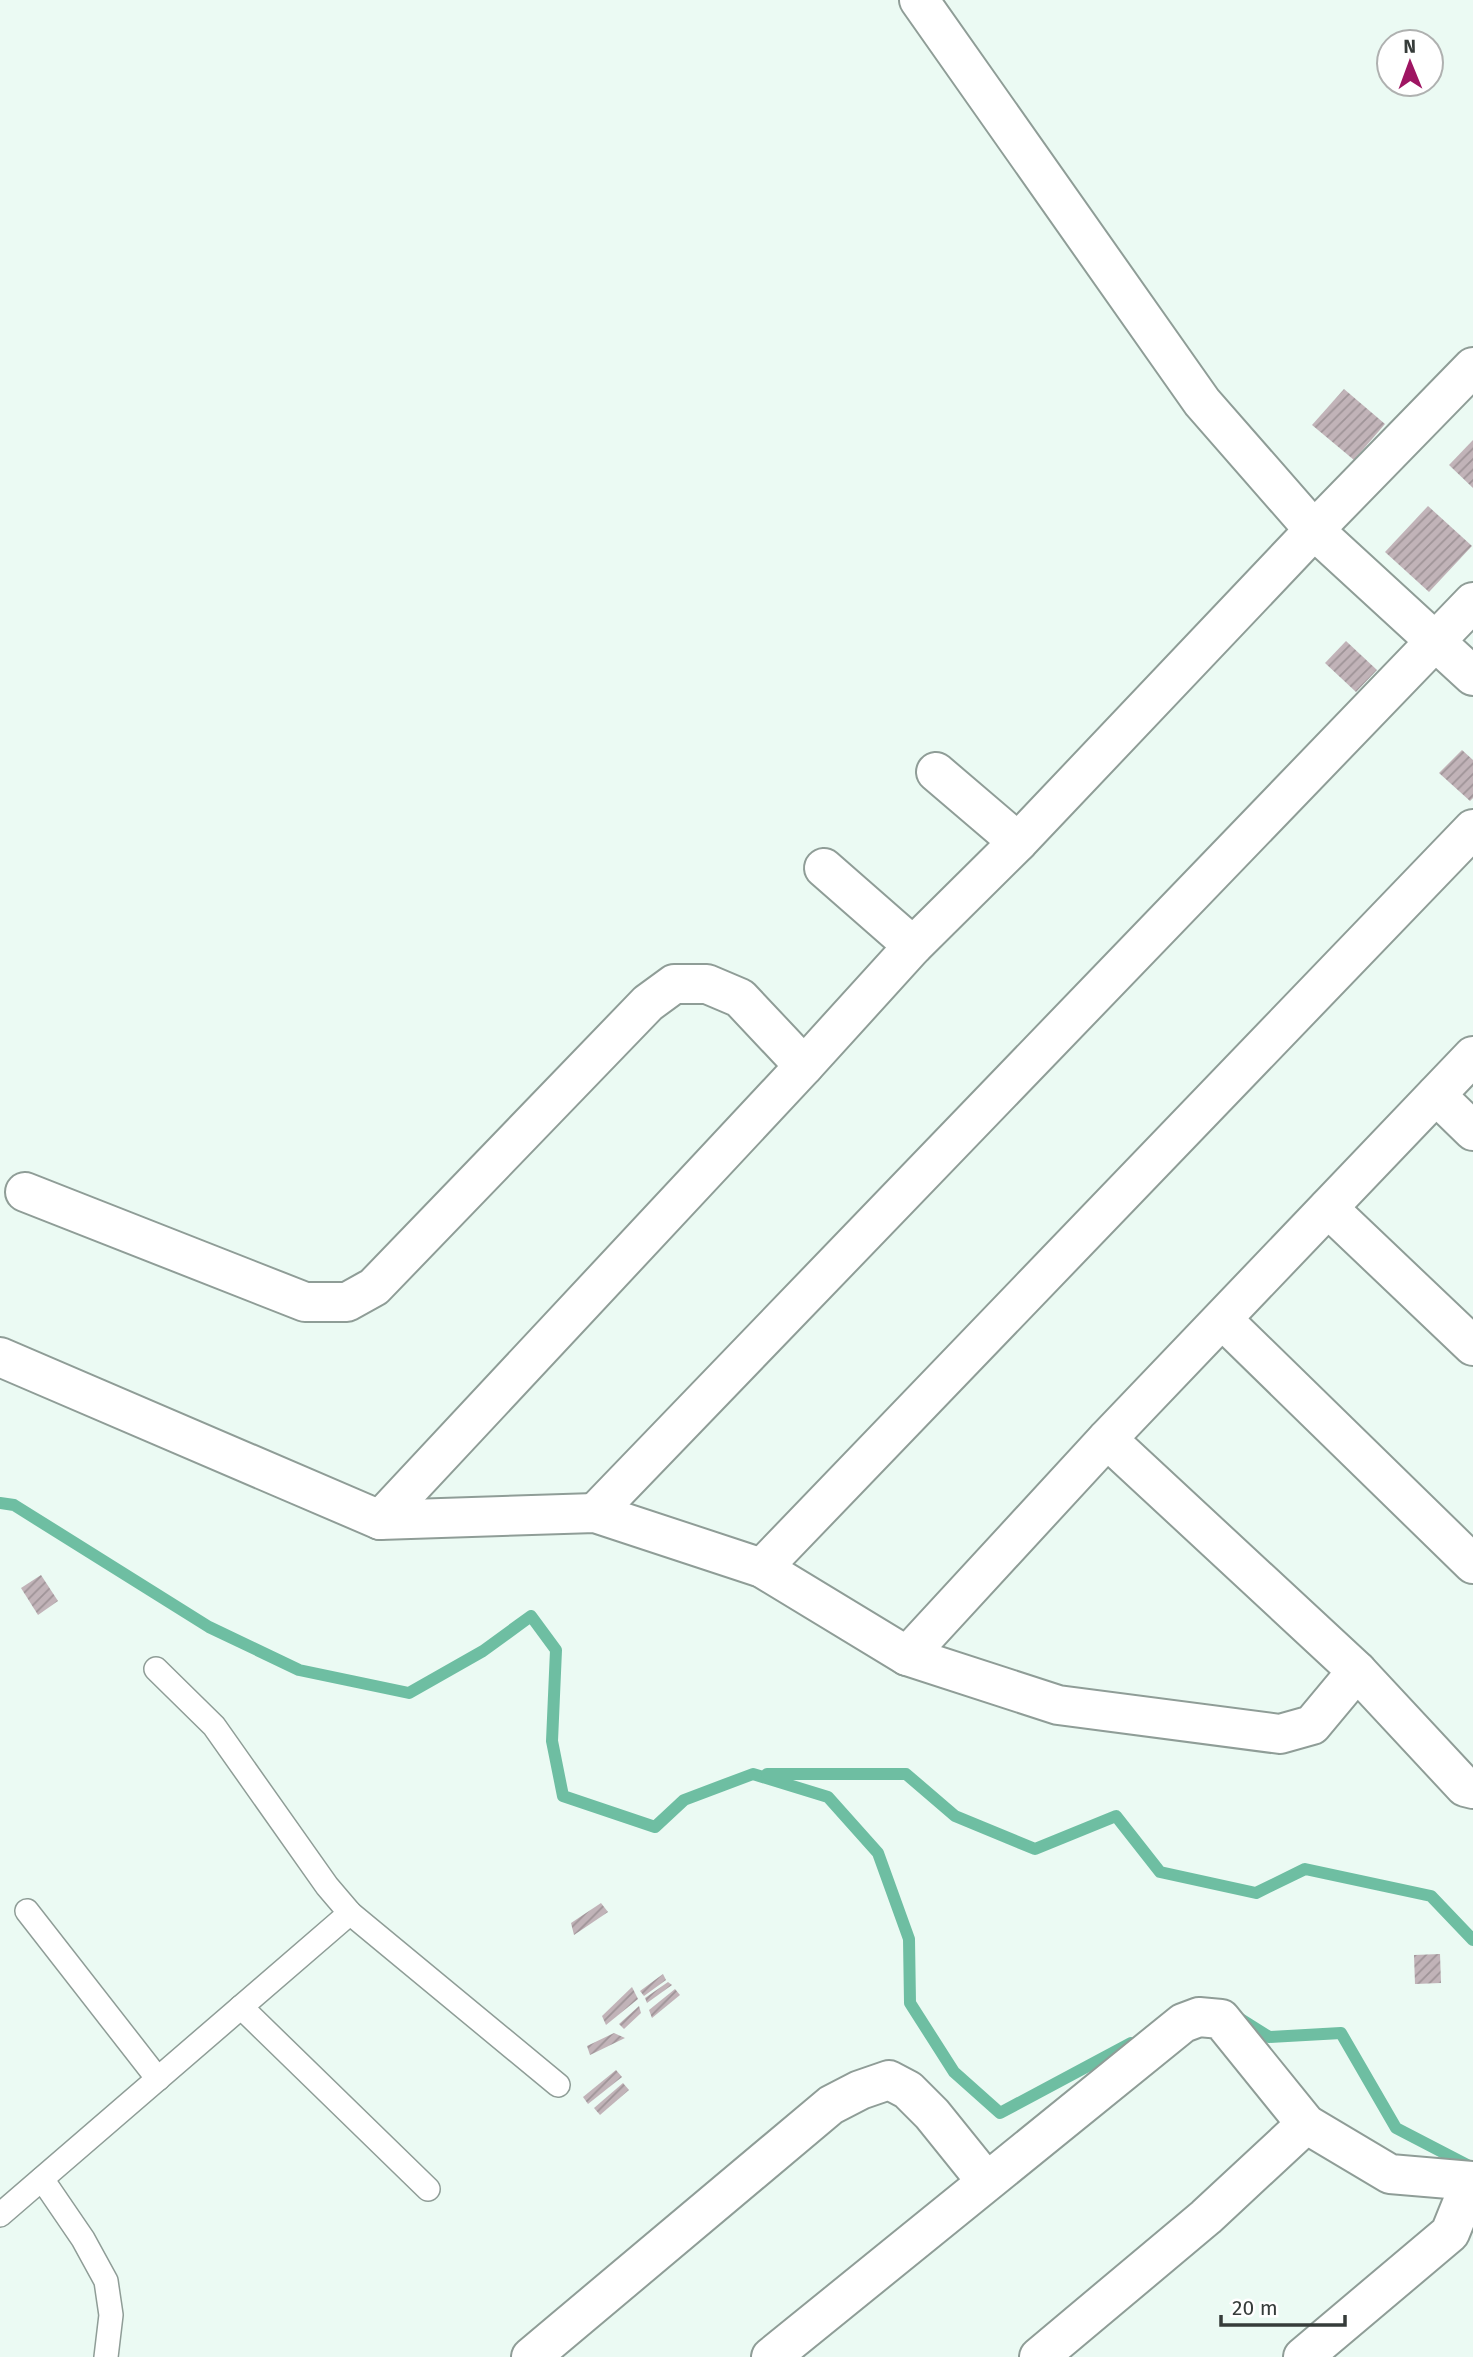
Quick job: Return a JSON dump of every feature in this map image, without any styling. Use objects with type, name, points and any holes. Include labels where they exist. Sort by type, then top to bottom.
[{"type":"street","points":[[919,0],[1202,402],[1314,530],[1473,676]]},
{"type":"street","points":[[380,1520],[913,946],[1018,842],[1473,367]]},
{"type":"street","points":[[595,1513],[1473,602]]},
{"type":"street","points":[[936,772],[1018,842]]},
{"type":"street","points":[[762,1568],[1473,829]]},
{"type":"street","points":[[824,868],[913,946]]},
{"type":"street","points":[[25,1192],[305,1302],[347,1302],[374,1287],[648,1003],[674,984],[707,984],[740,998],[804,1066]]},
{"type":"street","points":[[907,1656],[1107,1439],[1473,1056]]},
{"type":"street","points":[[1436,1095],[1473,1130]]},
{"type":"street","points":[[1328,1208],[1473,1346]]},
{"type":"street","points":[[1223,1320],[1473,1564]]},
{"type":"street","points":[[0,1357],[380,1520],[595,1513],[762,1568],[907,1656],[1058,1705],[1280,1734],[1312,1725],[1357,1671]]},
{"type":"street","points":[[1107,1439],[1357,1671],[1465,1787],[1473,1789]]},
{"type":"street","points":[[771,2357],[1183,2023],[1199,2017],[1221,2020],[1307,2124],[1390,2174],[1472,2181],[1450,2233],[1303,2357]]},
{"type":"street","points":[[531,2357],[831,2105],[860,2090],[889,2080],[908,2090],[986,2181]]},
{"type":"street","points":[[1040,2357],[1206,2217],[1307,2124]]},
{"type":"lane","points":[[156,1669],[214,1726],[327,1886],[350,1913],[558,2085]]},
{"type":"lane","points":[[27,1911],[158,2078]]},
{"type":"lane","points":[[0,2214],[350,1913]]},
{"type":"lane","points":[[241,2007],[428,2189]]},
{"type":"lane","points":[[41,2179],[83,2239],[106,2281],[111,2315],[106,2357]]},
{"type":"building","points":[[1344,389],[1385,424],[1354,460],[1312,425]]},
{"type":"building","points":[[1473,440],[1473,488],[1449,465]]},
{"type":"building","points":[[1428,506],[1472,546],[1429,592],[1385,552]]},
{"type":"building","points":[[1346,641],[1377,670],[1356,692],[1325,663]]},
{"type":"building","points":[[1462,750],[1473,760],[1473,798],[1470,801],[1439,773]]},
{"type":"building","points":[[41,1575],[58,1601],[38,1615],[21,1588]]},
{"type":"building","points":[[601,1903],[608,1912],[574,1935],[571,1923]]},
{"type":"building","points":[[1440,1954],[1441,1983],[1415,1984],[1414,1955]]},
{"type":"building","points":[[663,1974],[666,1980],[644,1996],[640,1991]]},
{"type":"building","points":[[668,1982],[672,1985],[647,2003],[645,1998]]},
{"type":"building","points":[[632,1987],[638,1999],[606,2025],[602,2016]]},
{"type":"building","points":[[675,1989],[680,1995],[652,2018],[649,2010]]},
{"type":"building","points":[[639,2006],[641,2013],[624,2029],[619,2024]]},
{"type":"building","points":[[614,2033],[625,2038],[590,2055],[587,2046]]},
{"type":"building","points":[[616,2070],[622,2077],[588,2104],[583,2097]]},
{"type":"building","points":[[623,2083],[629,2090],[600,2115],[594,2108]]},
{"type":"waterway","points":[[0,1503],[14,1505],[209,1627],[299,1670],[409,1693],[483,1651],[531,1616],[556,1650],[552,1741],[563,1796],[655,1827],[684,1800],[753,1774],[828,1797],[878,1853],[909,1939],[910,2003],[954,2072],[1000,2113],[1131,2043]]},
{"type":"waterway","points":[[767,1774],[906,1774],[955,1816],[1035,1849],[1116,1816],[1160,1872],[1256,1893],[1305,1869],[1431,1896],[1473,1940]]},
{"type":"waterway","points":[[1239,2018],[1269,2037],[1341,2033],[1396,2128],[1473,2168]]}]
